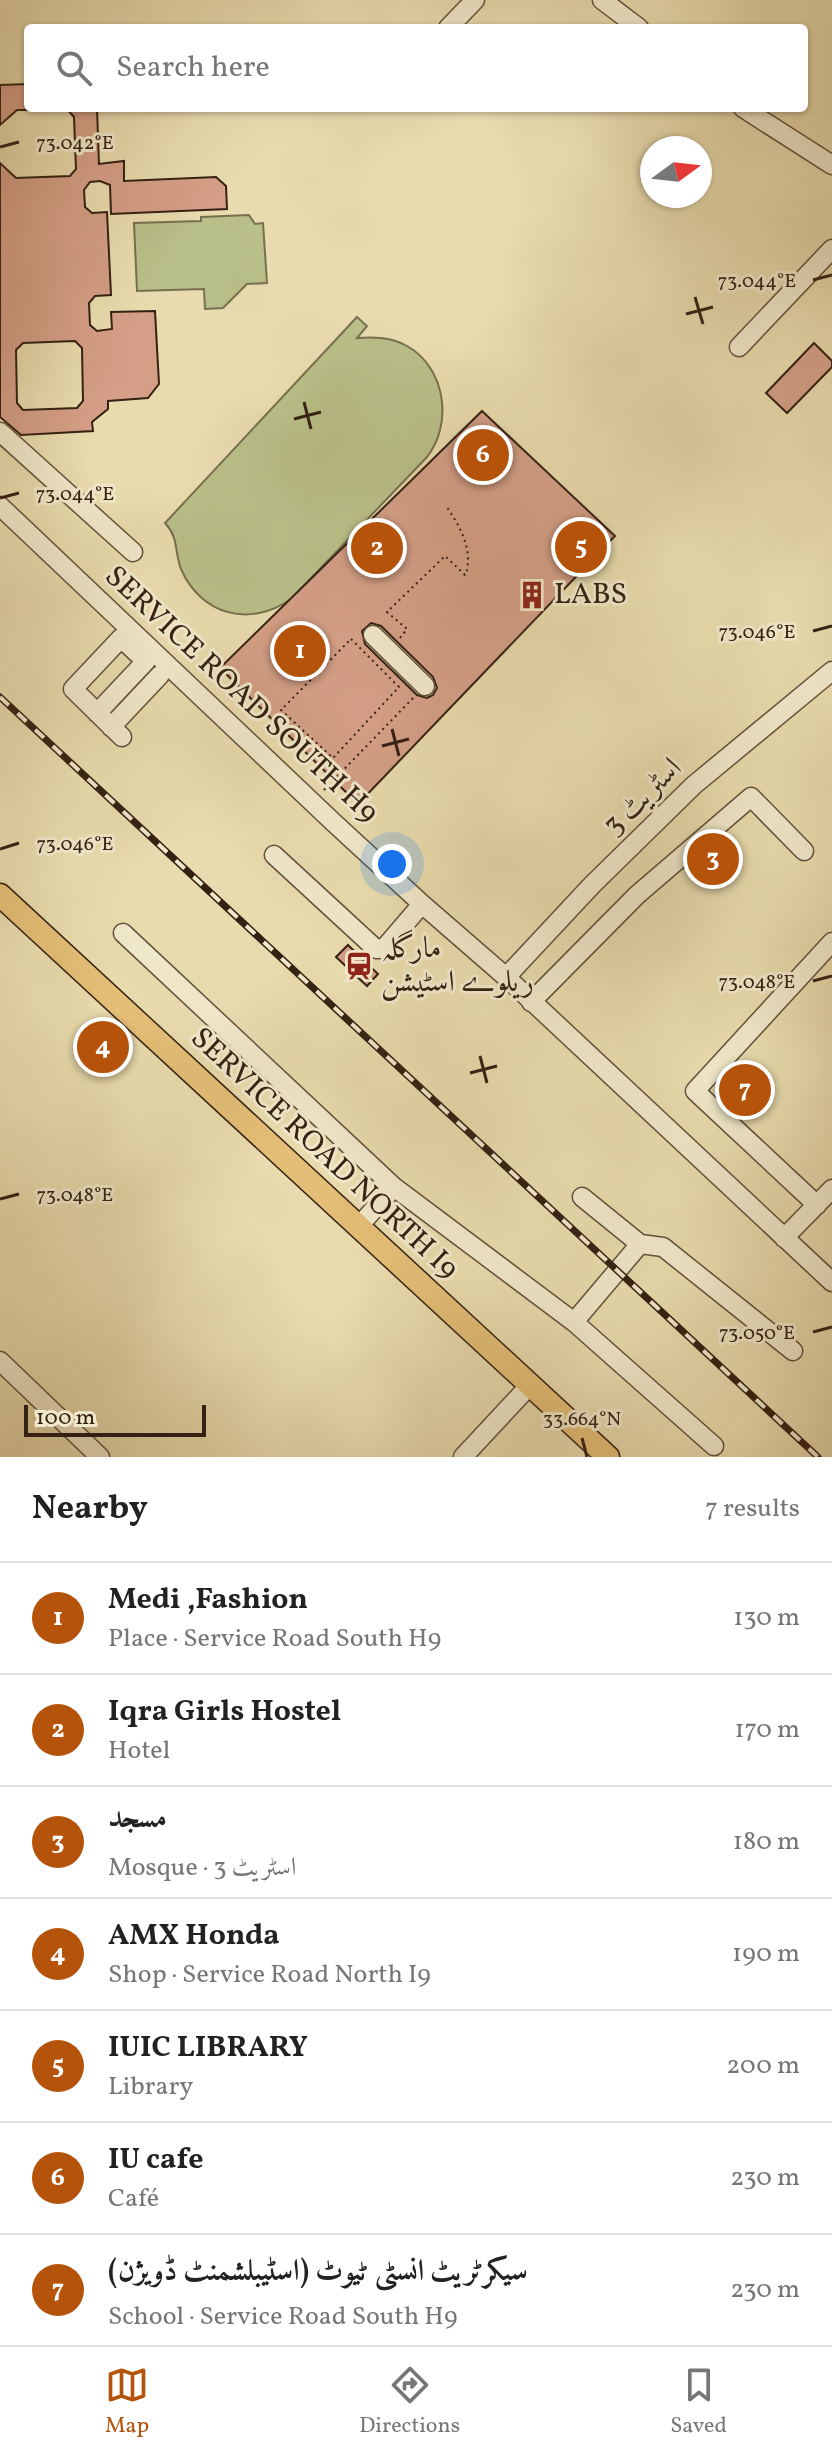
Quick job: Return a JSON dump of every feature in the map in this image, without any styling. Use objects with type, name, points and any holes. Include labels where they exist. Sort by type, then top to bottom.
[{"type":"main road","name":"SERVICE ROAD NORTH I9","points":[[0,895],[608,1457]]},
{"type":"street","points":[[452,24],[475,0]]},
{"type":"street","points":[[602,0],[634,24]]},
{"type":"street","points":[[749,112],[832,165]]},
{"type":"street","points":[[739,347],[832,249]]},
{"type":"street","points":[[0,432],[133,552]]},
{"type":"street","name":"SERVICE ROAD SOUTH H9","points":[[0,506],[314,810],[506,977],[832,1282]]},
{"type":"street","points":[[382,634],[425,686]]},
{"type":"street","points":[[160,675],[116,732],[73,689],[121,638],[314,810]]},
{"type":"street","points":[[97,713],[144,659]]},
{"type":"street","name":"اسٹریٹ 3","points":[[506,977],[592,885],[694,785],[832,671]]},
{"type":"street","points":[[531,1002],[637,895],[751,797],[804,851]]},
{"type":"street","points":[[274,855],[376,949],[386,946],[422,904]]},
{"type":"street","points":[[123,933],[394,1187],[574,1322],[714,1446]]},
{"type":"street","points":[[817,1205],[695,1091],[832,942]]},
{"type":"street","points":[[358,1227],[394,1187]]},
{"type":"street","points":[[784,1238],[832,1189]]},
{"type":"street","points":[[582,1197],[640,1244],[663,1247],[793,1351]]},
{"type":"street","points":[[574,1322],[640,1244]]},
{"type":"street","points":[[0,1361],[100,1457]]},
{"type":"street","points":[[463,1457],[530,1385]]},
{"type":"path","points":[[382,634],[399,640],[407,629],[387,612],[445,556],[466,574],[468,548],[446,506]]},
{"type":"path","points":[[351,639],[399,687],[333,758],[281,710],[351,639]]},
{"type":"path","points":[[314,810],[425,686]]},
{"type":"green space","points":[[249,215],[255,224],[263,223],[267,283],[247,284],[223,308],[205,309],[204,289],[137,291],[134,223],[201,221],[201,217]]},
{"type":"green space","points":[[357,317],[367,326],[357,338],[382,338],[401,343],[420,356],[430,368],[441,397],[440,429],[435,444],[427,457],[291,599],[259,613],[228,612],[214,606],[190,585],[165,523]]},
{"type":"building","points":[[24,84],[24,110],[17,110],[0,125],[0,85]]},
{"type":"building","points":[[70,112],[97,112],[99,164],[124,161],[124,181],[216,177],[226,186],[227,209],[111,214],[110,185],[100,181],[90,182],[84,190],[85,207],[92,213],[107,212],[111,295],[95,296],[89,303],[90,325],[97,331],[112,329],[111,312],[155,311],[159,384],[148,398],[108,401],[108,409],[92,422],[93,431],[21,435],[0,417],[0,163],[16,178],[70,176],[76,169],[74,117]],"holes":[[[75,341],[82,348],[83,401],[77,408],[23,410],[17,403],[16,350],[23,343]]]},
{"type":"building","points":[[814,343],[832,361],[832,367],[787,413],[766,393]]},
{"type":"building","points":[[482,411],[615,536],[358,804],[220,668]],"holes":[[[371,623],[381,626],[433,677],[437,688],[433,695],[427,698],[417,695],[365,644],[362,631]]]},
{"type":"building","points":[[715,844],[719,845],[724,855],[727,854],[731,864],[703,878],[696,867],[696,860]]},
{"type":"building","points":[[348,945],[378,974],[367,986],[336,957]]},
{"type":"railway","points":[[0,697],[818,1457]]},
{"type":"place","name":"IU cafe","points":[[483,455]]},
{"type":"place","name":"IUIC LIBRARY","points":[[581,547]]},
{"type":"place","name":"Iqra Girls Hostel","points":[[377,548]]},
{"type":"place","name":"LABS","points":[[532,595]]},
{"type":"place","name":"Medi ,Fashion","points":[[300,651]]},
{"type":"place","name":"مسجد","points":[[713,859]]},
{"type":"place","name":"مارگلہ ریلوے اسٹیشن","points":[[359,966]]},
{"type":"place","name":"AMX Honda","points":[[103,1047]]},
{"type":"place","name":"سیکرٹریٹ انسٹی ٹیوٹ (اسٹیبلشمنٹ ڈویژن)","points":[[745,1090]]}]
